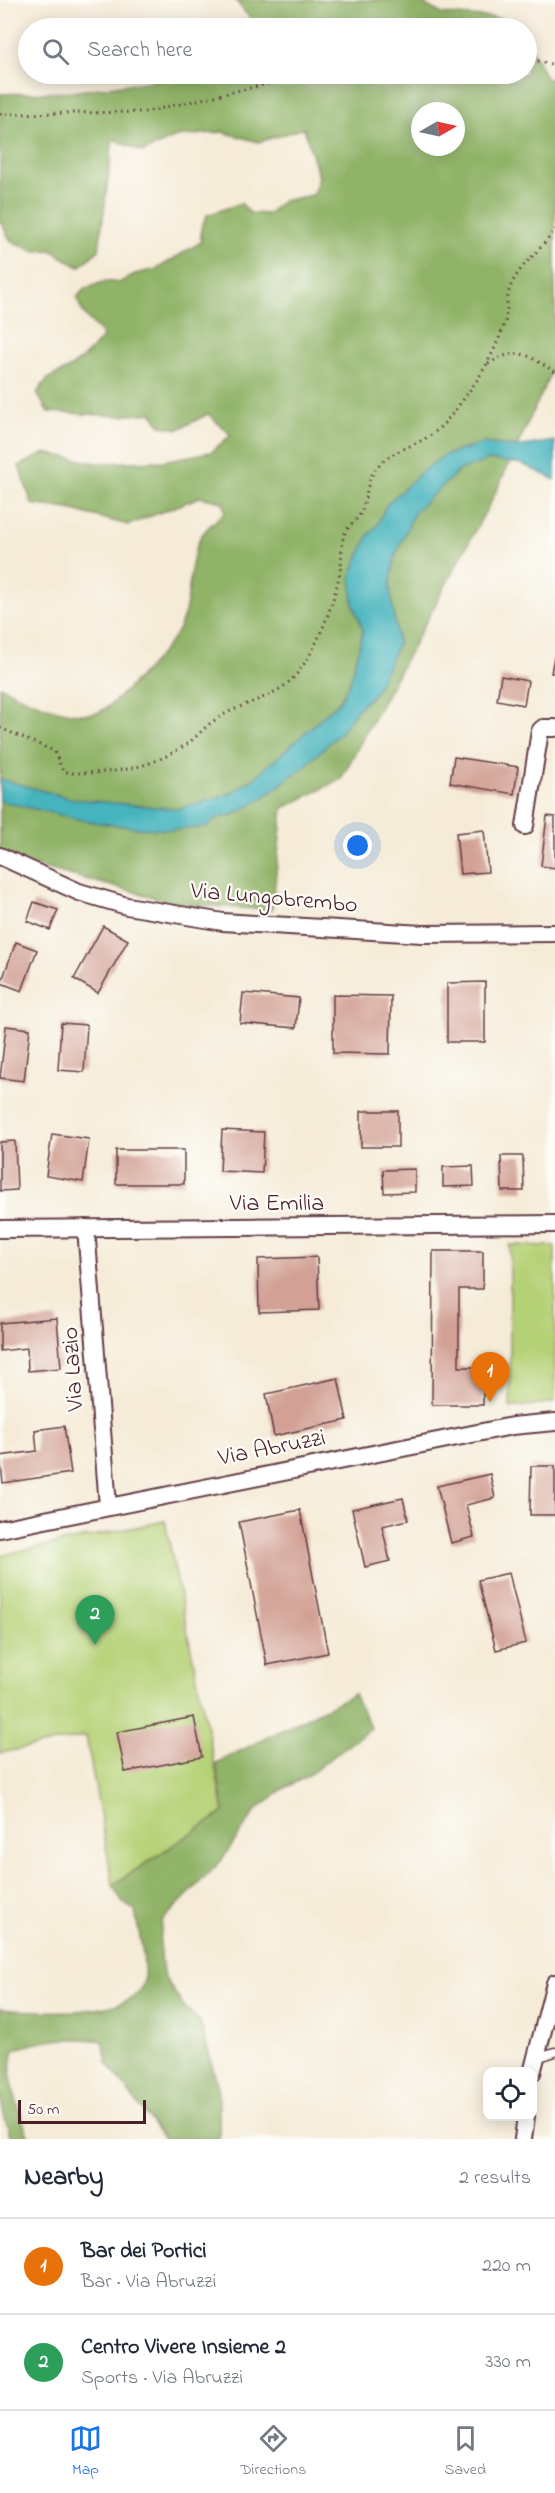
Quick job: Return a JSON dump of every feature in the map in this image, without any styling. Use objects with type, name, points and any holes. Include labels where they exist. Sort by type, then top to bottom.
[{"type":"street","points":[[525,826],[540,731],[543,728],[555,728]]},
{"type":"street","name":"Via Lungobrembo","points":[[0,856],[79,892],[127,906],[223,922],[422,934],[555,933]]},
{"type":"street","name":"Via Emilia","points":[[0,1229],[555,1224]]},
{"type":"street","name":"Via Lazio","points":[[86,1228],[108,1506]]},
{"type":"street","name":"Via Abruzzi","points":[[0,1529],[512,1426],[555,1422]]},
{"type":"street","points":[[534,2066],[555,1983]]},
{"type":"street","points":[[523,2139],[525,2121]]},
{"type":"lane","points":[[534,2066],[555,2052]]},
{"type":"path","points":[[537,61],[555,65]]},
{"type":"path","points":[[0,114],[145,111],[265,84]]},
{"type":"path","points":[[0,728],[54,751],[63,771],[71,773],[119,772],[147,765],[168,755],[188,743],[217,718],[278,690],[292,680],[303,665],[326,620],[335,593],[346,529],[357,518],[365,503],[372,474],[383,461],[403,447],[436,431],[487,365],[505,320],[509,291],[522,268],[555,229]]},
{"type":"path","points":[[487,365],[502,356],[519,352],[529,355],[555,372]]},
{"type":"green space","points":[[235,0],[416,0],[442,14],[498,18],[250,18]]},
{"type":"green space","points":[[537,60],[547,79],[555,79],[555,364],[496,492],[341,779],[283,808],[272,910],[180,904],[13,860],[0,852],[0,686],[33,702],[60,711],[96,713],[114,701],[152,664],[177,632],[186,609],[193,558],[197,546],[204,532],[225,512],[223,502],[200,497],[128,525],[69,509],[32,504],[19,466],[45,453],[97,463],[163,461],[211,452],[231,435],[208,414],[179,429],[161,426],[152,413],[120,416],[48,412],[37,393],[50,378],[80,360],[103,336],[83,312],[77,298],[84,289],[106,281],[119,283],[135,274],[157,269],[201,242],[201,228],[207,215],[241,203],[250,213],[268,214],[282,201],[313,195],[319,177],[304,128],[259,142],[222,132],[176,137],[143,152],[113,139],[99,250],[79,267],[51,250],[33,251],[11,241],[0,221],[0,94],[71,92],[130,84],[537,84]]},
{"type":"green space","points":[[510,1245],[555,1246],[555,1402],[510,1408]]},
{"type":"green space","points":[[165,1521],[224,1812],[113,1885],[86,1736],[0,1753],[0,1555]]},
{"type":"green space","points":[[354,1694],[371,1728],[307,1776],[283,1789],[256,1810],[221,1861],[162,1921],[160,1943],[163,1975],[183,2006],[200,2021],[219,2091],[219,2139],[164,2139],[107,2063],[103,2041],[80,2039],[47,2041],[14,2050],[12,2084],[29,2139],[11,2139],[0,2100],[0,2009],[79,2011],[121,2003],[135,1995],[143,1984],[144,1968],[135,1911],[122,1902],[113,1885],[224,1812],[216,1763]]},
{"type":"water","points":[[555,441],[555,480],[522,464],[489,460],[460,470],[414,513],[395,557],[390,587],[398,644],[375,692],[356,711],[340,733],[305,766],[261,799],[233,815],[219,817],[206,827],[172,830],[86,821],[0,801],[0,779],[73,799],[177,809],[227,795],[252,780],[339,702],[350,682],[363,631],[353,603],[351,575],[368,536],[377,526],[386,505],[425,469],[445,455],[483,443],[515,447]]},
{"type":"building","points":[[554,657],[555,673],[551,673]]},
{"type":"building","points":[[501,676],[528,681],[524,705],[497,700]]},
{"type":"building","points":[[454,757],[518,767],[514,794],[450,783]]},
{"type":"building","points":[[547,816],[555,817],[555,868],[541,866]]},
{"type":"building","points":[[484,830],[488,872],[460,874],[456,833]]},
{"type":"building","points":[[34,902],[58,910],[50,930],[27,921]]},
{"type":"building","points":[[103,926],[128,940],[98,993],[74,979]]},
{"type":"building","points":[[16,942],[37,950],[22,991],[1,983]]},
{"type":"building","points":[[485,982],[485,1042],[447,1042],[447,983]]},
{"type":"building","points":[[243,993],[299,998],[296,1028],[240,1023]]},
{"type":"building","points":[[333,995],[391,996],[390,1054],[333,1053]]},
{"type":"building","points":[[61,1023],[87,1025],[84,1072],[58,1070]]},
{"type":"building","points":[[6,1026],[30,1029],[24,1081],[0,1078]]},
{"type":"building","points":[[361,1111],[398,1111],[398,1147],[361,1147]]},
{"type":"building","points":[[222,1130],[264,1132],[262,1173],[220,1171]]},
{"type":"building","points":[[52,1134],[89,1139],[83,1182],[46,1176]]},
{"type":"building","points":[[15,1141],[17,1190],[0,1191],[0,1142]]},
{"type":"building","points":[[116,1150],[184,1150],[184,1184],[116,1184]]},
{"type":"building","points":[[501,1156],[523,1156],[524,1191],[502,1191]]},
{"type":"building","points":[[473,1166],[474,1186],[443,1187],[443,1167]]},
{"type":"building","points":[[415,1169],[415,1192],[384,1193],[383,1170]]},
{"type":"building","points":[[433,1251],[483,1251],[483,1289],[459,1289],[459,1367],[483,1367],[483,1405],[432,1405]]},
{"type":"building","points":[[317,1257],[319,1310],[259,1312],[258,1259]]},
{"type":"building","points":[[57,1318],[61,1368],[28,1371],[27,1348],[0,1351],[0,1323]]},
{"type":"building","points":[[338,1378],[347,1420],[274,1436],[266,1394]]},
{"type":"building","points":[[64,1426],[71,1473],[3,1483],[0,1456],[37,1451],[35,1430]]},
{"type":"building","points":[[531,1466],[555,1466],[555,1515],[530,1515]]},
{"type":"building","points":[[490,1474],[495,1498],[466,1505],[474,1537],[451,1543],[437,1486]]},
{"type":"building","points":[[403,1498],[408,1520],[382,1526],[390,1561],[365,1567],[352,1509]]},
{"type":"building","points":[[300,1510],[328,1653],[267,1665],[239,1522]]},
{"type":"building","points":[[509,1573],[526,1643],[496,1650],[478,1580]]},
{"type":"building","points":[[194,1717],[202,1757],[125,1772],[117,1732]]},
{"type":"place","name":"Bar dei Portici","points":[[490,1402]]},
{"type":"place","name":"Centro Vivere Insieme 2","points":[[95,1645]]}]
